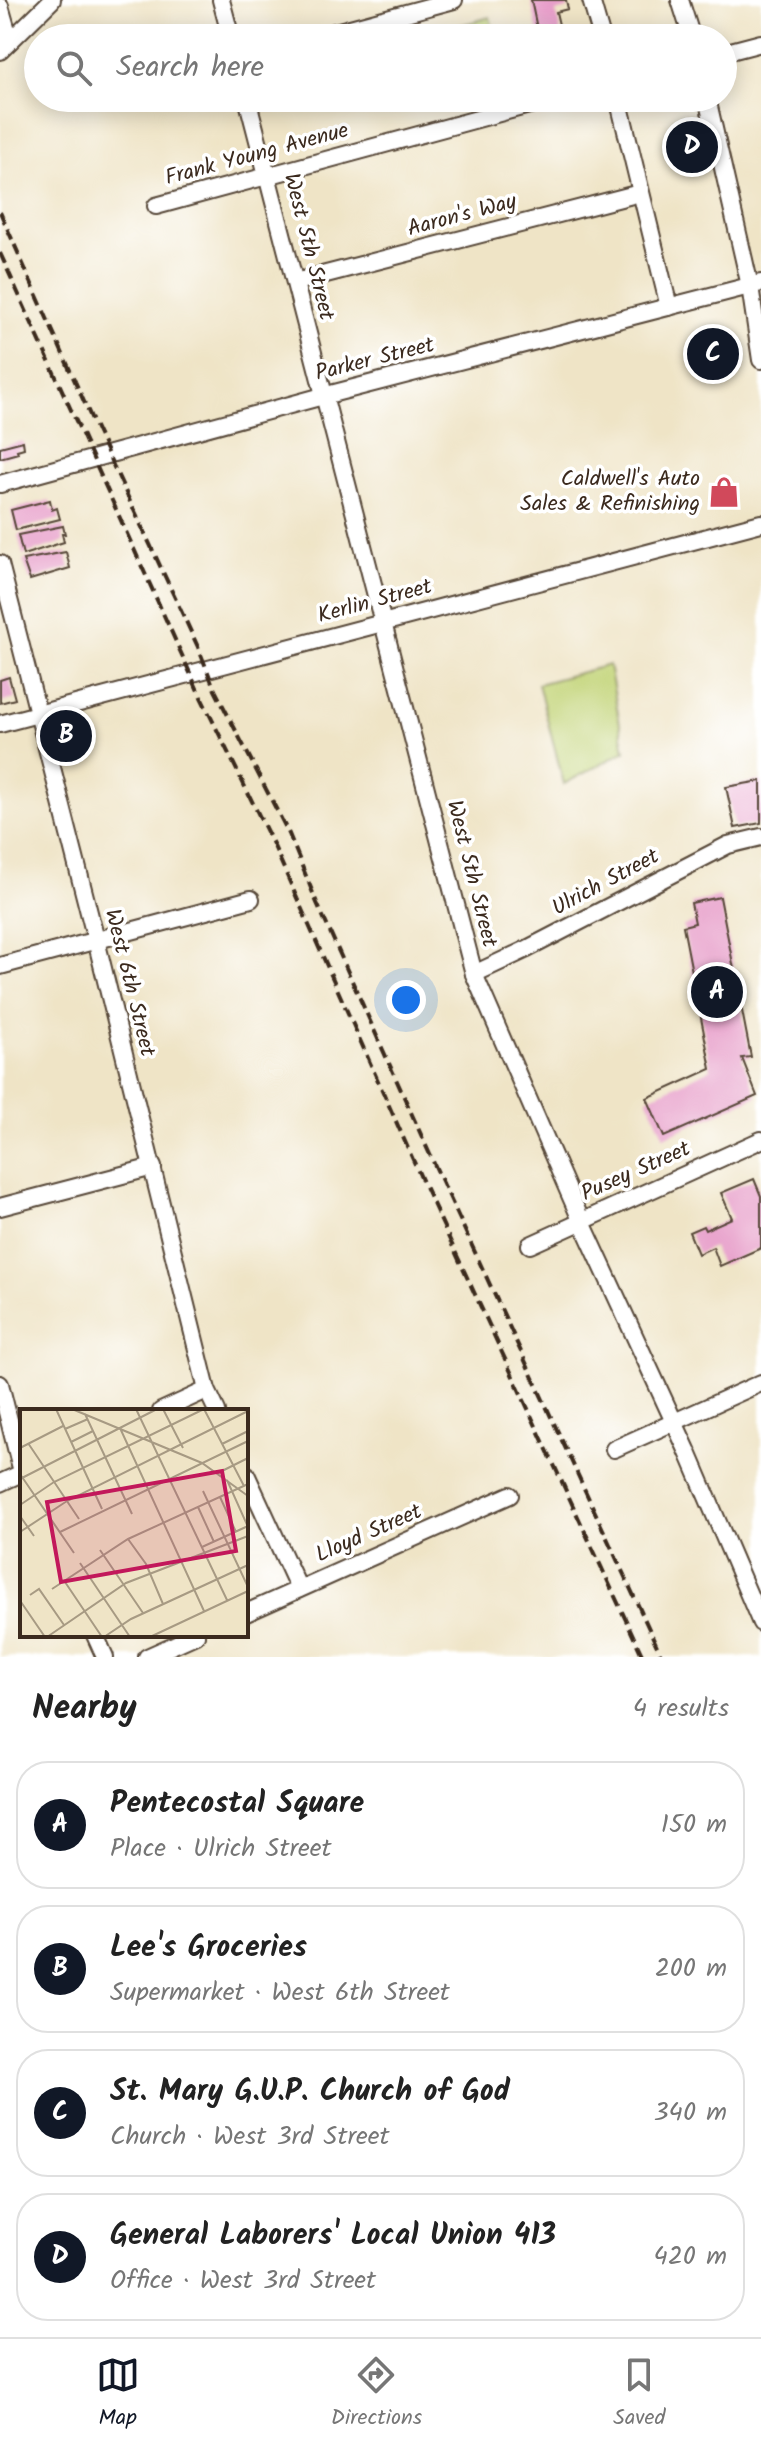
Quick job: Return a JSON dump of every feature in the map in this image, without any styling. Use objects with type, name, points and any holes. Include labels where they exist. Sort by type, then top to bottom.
[{"type":"street","points":[[27,24],[52,0]]},
{"type":"street","points":[[221,0],[227,24]]},
{"type":"street","points":[[365,24],[454,0]]},
{"type":"street","points":[[591,0],[598,24]]},
{"type":"street","points":[[680,0],[688,24]]},
{"type":"street","points":[[0,6],[5,46]]},
{"type":"street","points":[[5,46],[24,27]]},
{"type":"street","points":[[737,49],[761,43]]},
{"type":"street","name":"West 5th Street","points":[[250,112],[474,974],[761,1623]]},
{"type":"street","name":"Frank Young Avenue","points":[[156,206],[502,112]]},
{"type":"street","points":[[621,112],[669,307]]},
{"type":"street","points":[[711,112],[756,285],[761,360]]},
{"type":"street","name":"Aaron's Way","points":[[295,282],[640,193]]},
{"type":"street","name":"Parker Street","points":[[0,484],[323,396],[756,285]]},
{"type":"street","name":"Kerlin Street","points":[[0,724],[761,523]]},
{"type":"street","name":"West 6th Street","points":[[0,564],[207,1390],[216,1409]]},
{"type":"street","name":"Ulrich Street","points":[[474,974],[728,845],[761,837]]},
{"type":"street","points":[[0,966],[251,899]]},
{"type":"street","name":"Pusey Street","points":[[530,1245],[761,1140]]},
{"type":"street","points":[[0,1207],[153,1167]]},
{"type":"street","points":[[614,1449],[761,1383]]},
{"type":"street","points":[[0,1384],[20,1464]]},
{"type":"street","points":[[165,1409],[207,1390]]},
{"type":"street","points":[[0,1483],[20,1473]]},
{"type":"street","points":[[248,1478],[299,1589]]},
{"type":"street","name":"Lloyd Street","points":[[248,1612],[510,1495]]},
{"type":"street","points":[[96,1637],[105,1657]]},
{"type":"street","points":[[147,1657],[192,1637]]},
{"type":"green space","points":[[490,17],[492,24],[465,24]]},
{"type":"green space","points":[[609,665],[625,751],[564,784],[538,684]]},
{"type":"building","points":[[531,0],[566,0],[568,9],[556,12],[559,24],[536,24]]},
{"type":"building","points":[[23,441],[24,448],[17,450],[18,453],[0,458],[0,447]]},
{"type":"building","points":[[50,500],[52,510],[57,508],[60,519],[16,530],[11,510]]},
{"type":"building","points":[[63,526],[64,542],[23,555],[18,535]]},
{"type":"building","points":[[66,552],[70,568],[30,580],[23,560]]},
{"type":"building","points":[[9,677],[15,699],[0,703],[0,680]]},
{"type":"building","points":[[761,781],[761,823],[735,828],[726,787]]},
{"type":"building","points":[[720,897],[751,1057],[742,1058],[757,1096],[664,1137],[647,1098],[711,1069],[683,926],[695,923],[691,903]]},
{"type":"building","points":[[754,1179],[761,1196],[761,1248],[720,1266],[713,1247],[698,1254],[689,1232],[703,1226],[705,1230],[732,1218],[721,1193]]},
{"type":"railway","points":[[0,212],[215,690],[289,834],[436,1168],[662,1657]]},
{"type":"railway","points":[[0,253],[643,1657]]},
{"type":"place","name":"General Laborers' Local Union 413","points":[[692,147]]},
{"type":"place","name":"St. Mary G.U.P. Church of God","points":[[713,354]]},
{"type":"place","name":"Caldwell's Auto Sales & Refinishing","points":[[724,492]]},
{"type":"place","name":"Lee's Groceries","points":[[66,736]]},
{"type":"place","name":"Pentecostal Square","points":[[717,992]]}]
